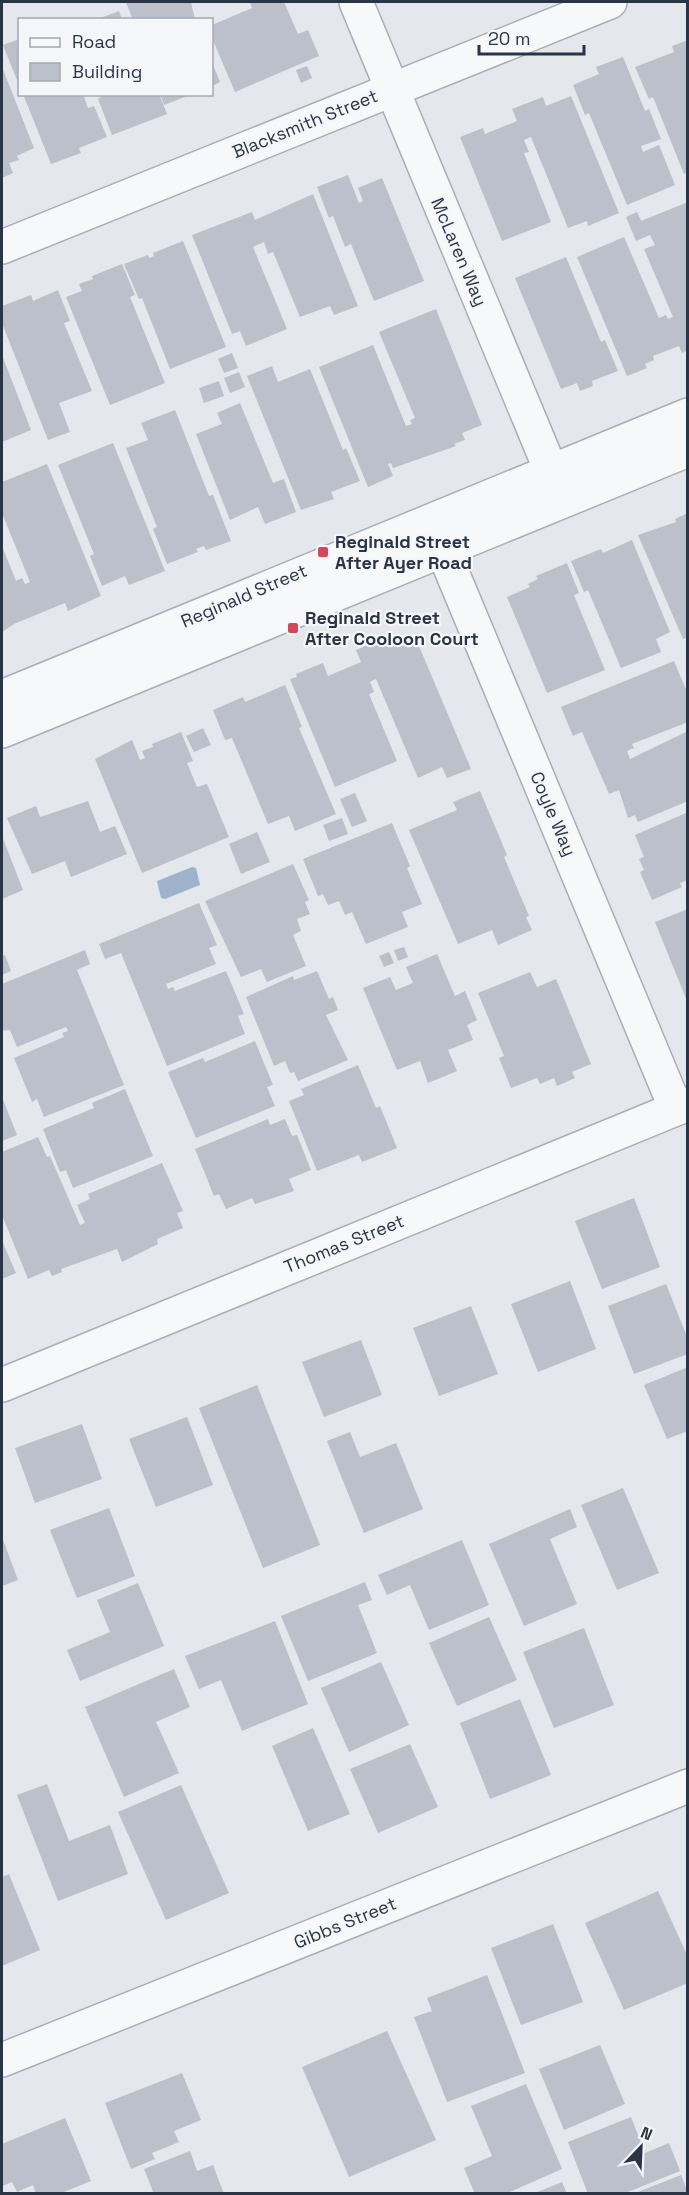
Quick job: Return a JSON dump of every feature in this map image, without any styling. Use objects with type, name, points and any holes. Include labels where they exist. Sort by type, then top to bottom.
[{"type":"street","name":"McLaren Way","points":[[356,2],[565,502]]},
{"type":"street","name":"Blacksmith Street","points":[[2,248],[610,2]]},
{"type":"street","name":"Reginald Street","points":[[2,697],[687,415]]},
{"type":"street","name":"Reginald Street","points":[[2,731],[443,549],[565,502],[687,450]]},
{"type":"street","name":"Coyle Way","points":[[430,519],[681,1106]]},
{"type":"street","name":"Thomas Street","points":[[2,1385],[681,1106]]},
{"type":"street","name":"Gibbs Street","points":[[2,2060],[687,1786]]},
{"type":"water","points":[[192,867],[196,868],[200,885],[165,899],[161,898],[157,881]]},
{"type":"building","points":[[126,2],[191,2],[195,18],[132,18]]},
{"type":"building","points":[[250,2],[284,2],[298,34],[308,30],[319,56],[235,92],[213,40],[213,25],[252,8]]},
{"type":"building","points":[[119,11],[121,18],[101,18]]},
{"type":"building","points":[[18,40],[18,82],[3,45]]},
{"type":"building","points":[[688,40],[688,173],[684,174],[653,97],[649,99],[635,67],[674,52],[672,46]]},
{"type":"building","points":[[623,57],[645,111],[649,109],[661,139],[641,146],[643,152],[659,145],[675,185],[627,205],[589,113],[585,115],[573,85],[599,74],[596,67]]},
{"type":"building","points":[[213,64],[220,82],[213,86]]},
{"type":"building","points":[[307,66],[312,78],[301,83],[296,70]]},
{"type":"building","points":[[2,67],[34,148],[17,156],[19,160],[9,163],[13,173],[2,178]]},
{"type":"building","points":[[24,96],[84,96],[88,108],[94,106],[107,137],[79,148],[81,153],[51,164]]},
{"type":"building","points":[[160,96],[167,114],[112,135],[98,99],[101,97]]},
{"type":"building","points":[[161,96],[187,96],[164,105]]},
{"type":"building","points":[[571,96],[619,213],[588,226],[587,221],[568,228],[531,137],[524,140],[529,152],[524,153],[551,222],[502,241],[460,137],[483,128],[485,134],[517,121],[512,109],[543,97],[546,106]]},
{"type":"building","points":[[348,175],[359,203],[363,201],[358,188],[382,178],[424,281],[374,301],[351,244],[345,247],[333,216],[329,218],[317,187]]},
{"type":"building","points":[[313,194],[358,306],[334,315],[330,306],[300,317],[273,252],[268,254],[264,242],[253,247],[287,329],[246,346],[240,331],[232,334],[192,235],[252,212],[255,220]]},
{"type":"building","points":[[688,202],[688,350],[682,353],[679,346],[653,356],[654,360],[645,364],[647,368],[627,376],[577,257],[624,237],[659,318],[666,315],[668,319],[673,317],[644,249],[655,245],[650,235],[636,241],[626,217],[637,212],[641,221]]},
{"type":"building","points":[[183,241],[226,347],[170,369],[142,298],[139,299],[124,264],[148,255],[149,258],[154,256],[153,253]]},
{"type":"building","points":[[566,257],[601,342],[605,340],[618,371],[592,381],[593,386],[580,391],[577,383],[561,389],[515,278]]},
{"type":"building","points":[[122,264],[135,295],[130,297],[165,383],[110,405],[66,297],[82,291],[79,284],[93,279],[92,276]]},
{"type":"building","points":[[58,290],[70,321],[64,323],[92,391],[59,403],[70,432],[48,440],[2,323],[2,306],[31,295],[33,301]]},
{"type":"building","points":[[436,309],[482,425],[462,433],[465,440],[454,444],[456,446],[393,468],[391,463],[388,464],[393,476],[368,487],[319,367],[373,345],[406,426],[412,424],[410,420],[415,418],[379,332]]},
{"type":"building","points":[[232,353],[238,368],[224,373],[218,359]]},
{"type":"building","points":[[2,355],[31,430],[2,442]]},
{"type":"building","points":[[272,366],[278,382],[310,369],[343,450],[346,448],[360,481],[331,492],[334,499],[301,510],[247,376]]},
{"type":"building","points":[[239,372],[245,387],[230,393],[224,378]]},
{"type":"building","points":[[219,381],[224,396],[204,403],[199,388]]},
{"type":"building","points":[[240,403],[273,483],[284,479],[296,512],[265,524],[258,507],[230,520],[196,434],[222,424],[217,413]]},
{"type":"building","points":[[175,410],[209,496],[213,495],[231,541],[206,550],[204,546],[196,549],[198,552],[167,564],[153,529],[157,527],[126,448],[148,440],[141,423]]},
{"type":"building","points":[[113,443],[165,571],[129,585],[125,576],[102,586],[90,556],[94,554],[58,465]]},
{"type":"building","points":[[47,464],[101,596],[68,611],[65,603],[14,624],[2,632],[2,546],[16,581],[22,578],[25,584],[30,582],[2,513],[2,482]]},
{"type":"building","points":[[688,513],[688,637],[683,639],[638,535],[676,522],[675,519]]},
{"type":"building","points":[[632,540],[670,632],[656,639],[661,652],[621,668],[588,590],[584,592],[571,561],[601,549],[603,553]]},
{"type":"building","points":[[567,563],[579,593],[574,595],[605,670],[547,693],[507,597],[530,587],[528,584],[538,579],[536,576]]},
{"type":"building","points":[[386,637],[389,643],[399,639],[401,645],[416,639],[471,769],[447,778],[442,767],[418,778],[376,679],[370,682],[374,692],[369,694],[397,761],[335,787],[290,679],[297,677],[296,674],[323,663],[328,676],[361,662],[356,650]]},
{"type":"building","points":[[674,661],[688,694],[688,722],[632,744],[634,748],[627,751],[630,759],[688,731],[688,801],[638,822],[635,815],[628,818],[619,790],[609,794],[582,732],[573,736],[561,707]]},
{"type":"building","points":[[285,685],[302,727],[299,728],[336,814],[295,831],[289,816],[268,824],[232,738],[225,740],[213,710],[243,697],[245,702]]},
{"type":"building","points":[[203,728],[211,745],[194,752],[186,736]]},
{"type":"building","points":[[181,732],[193,761],[187,763],[197,787],[207,784],[229,837],[142,873],[95,759],[132,740],[140,760],[145,758],[142,751],[153,747],[152,744]]},
{"type":"building","points":[[480,791],[507,855],[504,857],[529,916],[526,917],[532,930],[498,945],[492,930],[458,944],[409,830],[457,810],[453,802]]},
{"type":"building","points":[[355,793],[367,821],[352,827],[340,799]]},
{"type":"building","points":[[88,801],[100,832],[115,826],[127,854],[71,877],[65,861],[32,874],[7,818],[36,806],[40,817]]},
{"type":"building","points":[[688,812],[688,880],[680,883],[682,887],[652,900],[640,872],[644,870],[639,859],[644,857],[635,835]]},
{"type":"building","points":[[342,818],[348,834],[329,841],[323,825]]},
{"type":"building","points":[[392,823],[410,866],[407,868],[422,904],[402,912],[408,927],[366,944],[352,912],[345,915],[339,901],[328,905],[323,894],[318,896],[303,859]]},
{"type":"building","points":[[257,832],[270,862],[241,874],[229,844]]},
{"type":"building","points":[[2,836],[23,890],[2,899]]},
{"type":"building","points":[[293,864],[309,900],[305,902],[310,914],[297,919],[301,931],[293,935],[306,966],[267,982],[261,969],[241,977],[205,901]]},
{"type":"building","points":[[199,903],[217,945],[209,948],[216,964],[166,984],[168,989],[173,987],[175,991],[226,971],[244,1014],[238,1016],[245,1034],[167,1066],[121,953],[105,959],[99,944]]},
{"type":"building","points":[[688,909],[688,1001],[687,1001],[655,922]]},
{"type":"building","points":[[404,947],[408,957],[398,961],[394,950]]},
{"type":"building","points":[[85,950],[90,964],[77,970],[124,1085],[44,1117],[37,1099],[32,1102],[14,1058],[64,1037],[62,1033],[68,1031],[66,1027],[17,1047],[10,1030],[2,1031],[2,984]]},
{"type":"building","points":[[389,952],[394,963],[384,967],[379,956]]},
{"type":"building","points":[[437,954],[455,996],[465,991],[477,1020],[467,1025],[473,1040],[448,1050],[457,1071],[428,1083],[420,1061],[397,1070],[363,988],[390,977],[396,990],[413,983],[406,967]]},
{"type":"building","points":[[5,955],[11,971],[2,975],[2,956]]},
{"type":"building","points":[[317,971],[329,999],[333,997],[338,1010],[326,1015],[348,1060],[298,1081],[294,1072],[290,1073],[285,1061],[274,1066],[246,997],[293,976],[294,980]]},
{"type":"building","points":[[530,972],[537,987],[556,979],[591,1064],[572,1072],[575,1078],[557,1086],[554,1078],[540,1084],[537,1078],[511,1088],[499,1058],[504,1056],[478,993]]},
{"type":"building","points":[[255,1041],[273,1085],[267,1087],[275,1106],[196,1138],[168,1072],[203,1058],[205,1062]]},
{"type":"building","points":[[358,1065],[376,1108],[380,1106],[397,1148],[362,1162],[359,1155],[317,1171],[289,1101],[304,1095],[301,1089]]},
{"type":"building","points":[[125,1089],[153,1156],[73,1188],[66,1170],[60,1172],[43,1129],[94,1108],[92,1103]]},
{"type":"building","points":[[2,1097],[17,1135],[2,1141]]},
{"type":"building","points":[[268,1119],[270,1125],[285,1119],[292,1136],[297,1135],[311,1170],[289,1179],[294,1191],[255,1204],[252,1198],[226,1209],[219,1194],[214,1196],[195,1149]]},
{"type":"building","points":[[38,1137],[47,1157],[50,1156],[80,1225],[85,1223],[77,1205],[90,1199],[88,1194],[162,1163],[183,1211],[177,1213],[183,1228],[157,1239],[158,1244],[122,1262],[117,1249],[61,1269],[62,1272],[52,1276],[49,1270],[28,1279],[2,1215],[2,1152]]},
{"type":"building","points":[[634,1198],[660,1267],[602,1289],[575,1221]]},
{"type":"building","points":[[2,1244],[16,1273],[2,1279]]},
{"type":"building","points":[[570,1281],[596,1349],[538,1372],[511,1304]]},
{"type":"building","points":[[666,1284],[688,1339],[688,1354],[634,1374],[608,1306]]},
{"type":"building","points":[[471,1306],[498,1374],[439,1396],[413,1328]]},
{"type":"building","points":[[361,1340],[382,1395],[324,1417],[302,1362]]},
{"type":"building","points":[[688,1367],[688,1431],[667,1439],[644,1385]]},
{"type":"building","points":[[257,1385],[320,1545],[263,1568],[199,1408]]},
{"type":"building","points":[[187,1417],[213,1485],[156,1507],[129,1439]]},
{"type":"building","points":[[82,1424],[102,1479],[35,1503],[15,1448]]},
{"type":"building","points":[[350,1432],[360,1457],[396,1443],[423,1509],[364,1533],[327,1441]]},
{"type":"building","points":[[623,1488],[659,1573],[617,1590],[581,1505]]},
{"type":"building","points":[[109,1508],[135,1576],[77,1598],[50,1530]]},
{"type":"building","points":[[570,1509],[577,1527],[550,1539],[577,1604],[524,1626],[489,1544]]},
{"type":"building","points":[[2,1537],[18,1580],[2,1586]]},
{"type":"building","points":[[462,1540],[489,1605],[429,1630],[410,1585],[387,1595],[378,1575]]},
{"type":"building","points":[[365,1582],[372,1600],[358,1605],[377,1653],[308,1681],[281,1616]]},
{"type":"building","points":[[138,1583],[164,1646],[80,1681],[67,1650],[110,1632],[97,1600]]},
{"type":"building","points":[[489,1617],[517,1680],[457,1706],[429,1643]]},
{"type":"building","points":[[275,1621],[308,1704],[242,1731],[221,1680],[199,1689],[185,1656]]},
{"type":"building","points":[[584,1628],[614,1705],[554,1728],[523,1652]]},
{"type":"building","points":[[381,1662],[409,1725],[349,1752],[321,1688]]},
{"type":"building","points":[[174,1669],[190,1707],[156,1722],[179,1773],[124,1797],[85,1707]]},
{"type":"building","points":[[520,1699],[551,1775],[490,1799],[460,1723]]},
{"type":"building","points":[[313,1728],[350,1814],[308,1831],[272,1746]]},
{"type":"building","points":[[410,1744],[438,1807],[378,1833],[350,1769]]},
{"type":"building","points":[[47,1784],[69,1841],[110,1825],[128,1874],[58,1901],[17,1795]]},
{"type":"building","points":[[181,1785],[229,1893],[166,1920],[118,1812]]},
{"type":"building","points":[[9,1874],[40,1950],[2,1966],[2,1877]]},
{"type":"building","points":[[658,1891],[688,1957],[688,1983],[624,2010],[585,1923]]},
{"type":"building","points":[[553,1924],[583,2002],[521,2025],[491,1948]]},
{"type":"building","points":[[487,1975],[525,2073],[447,2102],[414,2017],[432,2011],[427,1998]]},
{"type":"building","points":[[387,2031],[436,2140],[349,2177],[302,2067]]},
{"type":"building","points":[[600,2045],[625,2104],[564,2130],[539,2069]]},
{"type":"building","points":[[182,2073],[201,2120],[174,2131],[179,2142],[152,2153],[155,2159],[131,2169],[105,2103]]},
{"type":"building","points":[[526,2084],[562,2169],[505,2194],[475,2194],[464,2168],[492,2156],[471,2106]]},
{"type":"building","points":[[631,2117],[645,2153],[669,2143],[680,2171],[623,2194],[588,2194],[568,2142]]},
{"type":"building","points":[[65,2118],[91,2181],[59,2194],[36,2194],[33,2185],[17,2192],[12,2182],[2,2186],[2,2144]]},
{"type":"building","points":[[190,2151],[197,2171],[213,2165],[224,2194],[154,2194],[144,2169]]},
{"type":"building","points":[[681,2175],[688,2193],[635,2193]]},
{"type":"building","points":[[562,2182],[567,2194],[535,2194],[535,2193]]},
{"type":"place","name":"Reginald Street After Ayer Road","points":[[323,552]]},
{"type":"place","name":"Reginald Street After Cooloon Court","points":[[293,628]]}]
